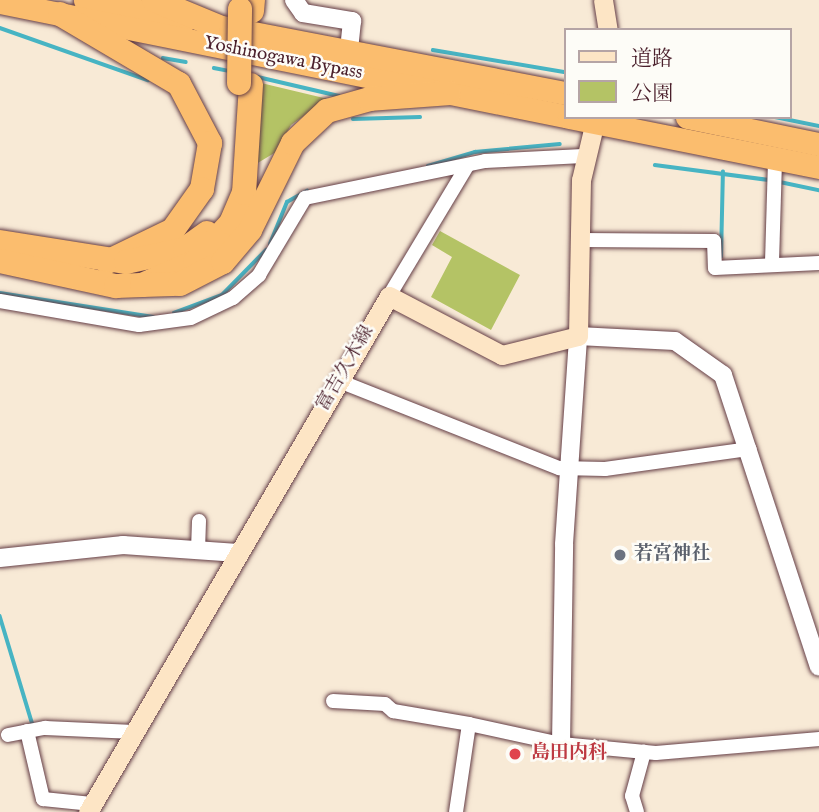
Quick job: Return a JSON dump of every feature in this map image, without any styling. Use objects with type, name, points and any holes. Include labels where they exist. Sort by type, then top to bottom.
[{"type":"highway","name":"Yoshinogawa Bypass","points":[[85,0],[564,93]]},
{"type":"highway","points":[[154,0],[219,27]]},
{"type":"highway","name":"Yoshinogawa Bypass","points":[[0,2],[564,116]]},
{"type":"highway","points":[[142,285],[195,262],[231,223],[247,174],[246,5]]},
{"type":"highway","points":[[60,14],[179,83],[210,143],[202,189],[173,230],[107,261]]},
{"type":"highway","points":[[0,242],[107,261],[148,260],[185,249],[218,219],[235,173],[245,84]]},
{"type":"highway","points":[[0,261],[116,286],[180,284],[223,262],[250,230],[293,143],[327,111],[370,99],[449,93]]},
{"type":"highway","name":"Yoshinogawa Bypass","points":[[595,120],[775,173],[819,167]]},
{"type":"highway","points":[[717,120],[819,145]]},
{"type":"main road","points":[[603,0],[608,28]]},
{"type":"main road","points":[[389,296],[502,355],[578,336],[583,156],[595,120]]},
{"type":"main road","name":"富吉久木線","points":[[90,808],[389,296]]},
{"type":"street","points":[[294,0],[303,13],[352,21],[349,51]]},
{"type":"street","points":[[0,301],[127,324],[191,318],[233,298],[259,275],[305,198],[467,166],[583,156]]},
{"type":"street","points":[[389,296],[467,166]]},
{"type":"street","points":[[772,262],[775,173]]},
{"type":"street","points":[[580,240],[714,241],[715,268],[772,262],[819,263]]},
{"type":"street","points":[[561,744],[564,544],[573,470],[578,336],[656,338],[694,349],[723,374],[815,637],[819,667]]},
{"type":"street","points":[[339,382],[460,433],[573,470],[750,450]]},
{"type":"street","points":[[198,521],[198,550]]},
{"type":"street","points":[[0,558],[122,545],[238,553]]},
{"type":"street","points":[[333,701],[385,704],[393,711],[561,744],[644,752],[819,739]]},
{"type":"street","points":[[456,812],[468,724]]},
{"type":"street","points":[[8,735],[27,731],[104,727],[134,732]]},
{"type":"street","points":[[27,731],[43,799],[51,812]]},
{"type":"street","points":[[637,812],[632,796],[644,752]]},
{"type":"street","points":[[43,799],[90,808]]},
{"type":"green space","points":[[261,83],[328,99],[291,125],[276,152],[256,164]]},
{"type":"green space","points":[[440,231],[520,275],[491,330],[431,297],[452,257],[432,245]]},
{"type":"waterway","points":[[0,28],[148,80]]},
{"type":"waterway","points":[[433,50],[564,72]]},
{"type":"waterway","points":[[163,58],[186,62]]},
{"type":"waterway","points":[[214,68],[230,71]]},
{"type":"waterway","points":[[258,77],[339,96]]},
{"type":"waterway","points":[[353,119],[420,117]]},
{"type":"waterway","points":[[785,119],[819,126]]},
{"type":"waterway","points":[[428,166],[475,152],[560,144]]},
{"type":"waterway","points":[[655,165],[769,180]]},
{"type":"waterway","points":[[721,257],[723,172]]},
{"type":"waterway","points":[[780,182],[819,190]]},
{"type":"waterway","points":[[270,244],[287,202],[307,191]]},
{"type":"waterway","points":[[174,313],[222,295],[266,250]]},
{"type":"waterway","points":[[0,293],[153,317]]},
{"type":"waterway","points":[[0,616],[33,725]]},
{"type":"place","name":"若宮神社","points":[[620,555]]},
{"type":"place","name":"島田内科","points":[[515,754]]}]
